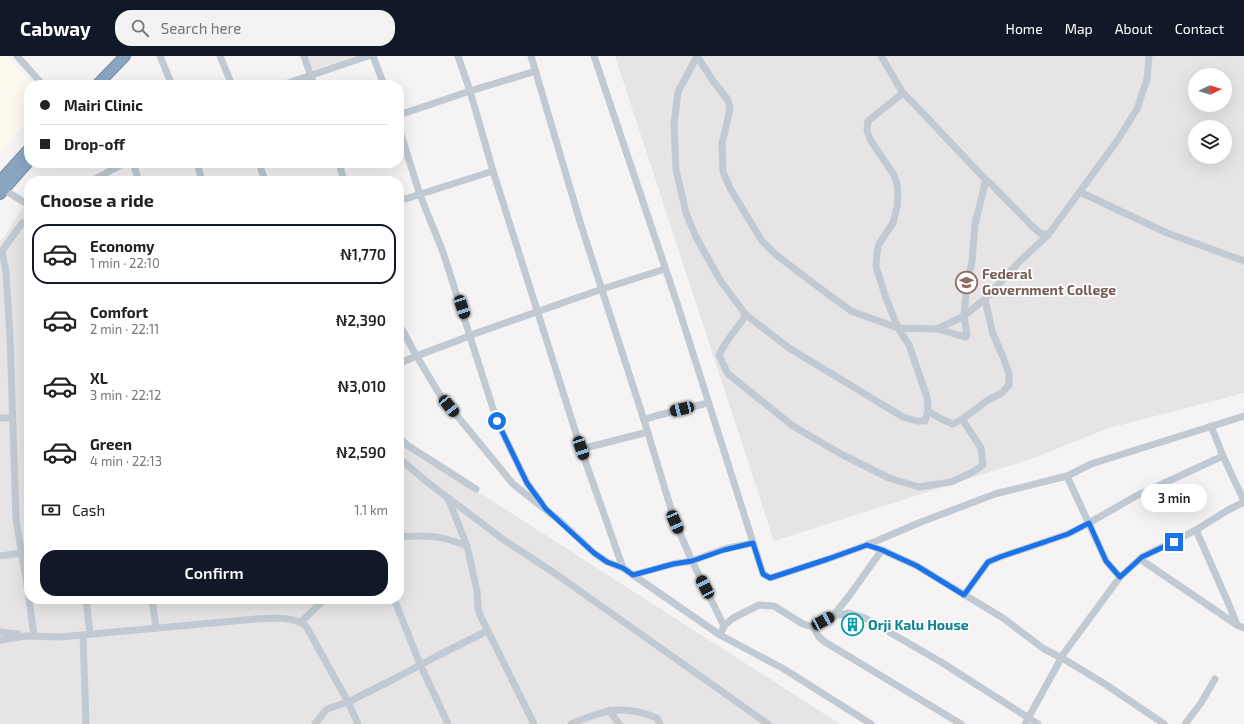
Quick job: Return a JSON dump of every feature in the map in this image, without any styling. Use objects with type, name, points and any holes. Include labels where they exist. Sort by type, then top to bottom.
[{"type":"highway","points":[[93,80],[115,56]]},
{"type":"highway","points":[[102,80],[125,56]]},
{"type":"highway","points":[[1,188],[24,161]]},
{"type":"street","points":[[17,56],[39,80]]},
{"type":"street","points":[[160,56],[170,80]]},
{"type":"street","points":[[220,56],[230,80]]},
{"type":"street","points":[[304,56],[312,80]]},
{"type":"street","points":[[296,80],[368,56]]},
{"type":"street","points":[[373,56],[382,80]]},
{"type":"street","points":[[458,56],[581,448],[623,568]]},
{"type":"street","points":[[531,56],[581,225],[648,432],[675,522],[692,561],[724,626]]},
{"type":"street","points":[[594,56],[665,269],[763,574],[770,578],[867,545],[921,522],[995,494],[1067,476],[1091,464],[1244,416]]},
{"type":"street","points":[[903,93],[868,122],[867,131],[871,141],[894,174],[897,184],[897,207],[893,223],[879,244],[876,252],[876,268],[898,328],[908,345],[915,362],[926,397],[928,411],[925,421],[903,417],[789,348],[746,316],[720,280],[696,237],[686,213],[676,170],[674,124],[678,92],[697,56],[713,82],[728,100],[730,108],[722,143],[723,172],[762,241],[775,254],[851,311],[898,328],[936,329],[966,337],[964,316],[972,262],[975,224],[986,180]]},
{"type":"street","points":[[881,56],[903,93],[1033,227],[1040,233],[1048,235]]},
{"type":"street","points":[[936,329],[964,316],[985,299],[1021,260],[1048,235],[1118,141],[1137,109],[1146,79],[1149,56]]},
{"type":"street","points":[[404,113],[536,71]]},
{"type":"street","points":[[404,144],[420,195],[444,252],[497,421],[527,483],[546,509]]},
{"type":"street","points":[[100,176],[116,168]]},
{"type":"street","points":[[404,200],[494,171]]},
{"type":"street","points":[[1,188],[24,202]]},
{"type":"street","points":[[1080,192],[1167,233],[1244,261]]},
{"type":"street","points":[[24,223],[22,223],[1,253],[6,272],[10,338],[16,519],[24,548]]},
{"type":"street","points":[[404,361],[416,355],[471,335],[602,289],[665,269]]},
{"type":"street","points":[[928,411],[953,424],[1002,392],[1009,385],[1009,374],[993,334],[985,299]]},
{"type":"street","points":[[746,316],[725,344],[719,355],[728,374],[793,426],[841,454],[889,478],[919,487],[951,482],[973,472],[983,465],[981,448],[962,419]]},
{"type":"street","points":[[404,333],[440,395],[513,484],[546,509],[594,553],[607,562],[623,568],[720,635],[784,669],[871,724]]},
{"type":"street","points":[[644,420],[708,403]]},
{"type":"street","points":[[0,418],[12,418]]},
{"type":"street","points":[[1027,721],[1062,658],[1120,577],[1140,559],[1196,530],[1244,501],[1211,426]]},
{"type":"street","points":[[581,448],[648,432]]},
{"type":"street","points":[[404,441],[476,490]]},
{"type":"street","points":[[964,595],[988,562],[1068,534],[1136,496],[1223,456]]},
{"type":"street","points":[[404,462],[504,540],[768,724]]},
{"type":"street","points":[[1067,476],[1106,561],[1120,577]]},
{"type":"street","points":[[448,497],[467,546],[477,591],[478,608],[534,724]]},
{"type":"street","points":[[1196,530],[1237,625]]},
{"type":"street","points":[[404,537],[422,535],[439,536],[467,546]]},
{"type":"street","points":[[633,575],[673,564],[692,561],[724,550],[753,543]]},
{"type":"street","points":[[867,545],[917,566],[1003,618],[1044,649],[1105,684],[1164,724]]},
{"type":"street","points":[[833,616],[882,550]]},
{"type":"street","points":[[0,556],[24,552]]},
{"type":"street","points":[[1140,559],[1237,625],[1244,628]]},
{"type":"street","points":[[29,604],[30,636]]},
{"type":"street","points":[[86,604],[86,724]]},
{"type":"street","points":[[153,604],[156,628]]},
{"type":"street","points":[[301,622],[320,604]]},
{"type":"street","points":[[396,604],[420,664],[448,724]]},
{"type":"street","points":[[720,635],[724,626],[733,618],[759,605],[774,606],[803,624],[813,627],[819,637],[825,642],[960,724]]},
{"type":"street","points":[[813,627],[833,616],[849,613],[865,618],[941,662],[1027,721],[1038,724]]},
{"type":"street","points":[[0,632],[30,636],[60,637],[274,618],[301,622],[306,626],[348,702],[358,724]]},
{"type":"street","points":[[315,724],[327,709],[348,702],[394,680],[420,664],[488,631]]},
{"type":"street","points":[[0,640],[30,636]]},
{"type":"street","points":[[1185,724],[1201,703],[1215,679]]},
{"type":"street","points":[[571,724],[609,710],[623,709],[643,712],[657,718],[660,724]]},
{"type":"street","points":[[609,710],[619,724]]},
{"type":"shaded area","points":[[0,56],[6,56],[29,80],[24,80],[24,125],[0,154],[0,92],[23,100],[0,91]]},
{"type":"shaded area","points":[[308,56],[355,56],[313,70]]},
{"type":"shaded area","name":"Federal Government College","points":[[615,56],[1244,56],[1244,393],[1109,428],[1034,458],[774,541]]},
{"type":"shaded area","points":[[23,207],[24,604],[404,604],[404,444],[840,724],[0,724],[0,243]]},
{"type":"place","name":"Federal Government College","points":[[967,282]]},
{"type":"place","name":"Orji Kalu House","points":[[853,625]]},
{"type":"route","points":[[497,421],[527,483],[546,509],[594,553],[607,562],[623,568],[633,575],[673,564],[692,561],[724,550],[753,543],[763,574],[770,578],[867,545],[917,566],[964,595],[988,562],[1068,534],[1089,523],[1106,561],[1120,577],[1142,557],[1174,542]]}]
